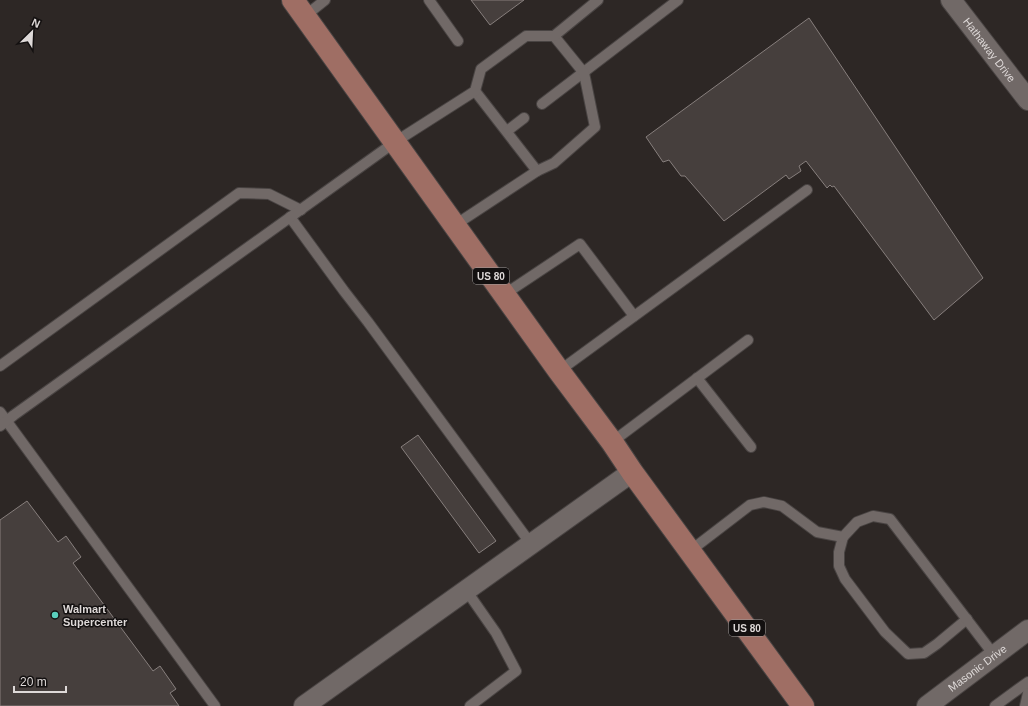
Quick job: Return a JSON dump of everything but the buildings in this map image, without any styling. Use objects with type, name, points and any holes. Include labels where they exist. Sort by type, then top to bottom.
[{"type":"main road","name":"US 80","points":[[299,8],[612,442],[796,701]]},
{"type":"street","name":"Hathaway Drive","points":[[951,0],[1028,100]]},
{"type":"street","points":[[304,706],[632,472]]},
{"type":"street","name":"Masonic Drive","points":[[935,704],[994,655],[1026,635]]},
{"type":"lane","points":[[299,8],[325,0]]},
{"type":"lane","points":[[429,0],[458,41]]},
{"type":"lane","points":[[3,424],[395,142],[475,91],[481,69],[526,36],[554,36],[598,0]]},
{"type":"lane","points":[[542,104],[678,0]]},
{"type":"lane","points":[[455,225],[537,171],[554,163],[595,127],[584,73],[554,36]]},
{"type":"lane","points":[[475,91],[537,171]]},
{"type":"lane","points":[[506,131],[524,118]]},
{"type":"lane","points":[[560,371],[807,190]]},
{"type":"lane","points":[[0,366],[239,193],[269,194],[300,210]]},
{"type":"lane","points":[[290,217],[531,544]]},
{"type":"lane","points":[[504,294],[580,244],[634,316]]},
{"type":"lane","points":[[612,442],[748,340]]},
{"type":"lane","points":[[697,378],[751,447]]},
{"type":"lane","points":[[0,412],[3,424],[215,706]]},
{"type":"lane","points":[[690,551],[750,505],[764,502],[782,506],[817,532],[843,537]]},
{"type":"lane","points":[[967,619],[924,653],[908,654],[885,632],[845,579],[839,566],[839,552],[843,537],[857,522],[873,516],[890,519],[967,619],[994,655]]},
{"type":"lane","points":[[466,590],[496,633],[516,671],[470,706]]},
{"type":"lane","points":[[995,706],[1028,682]]},
{"type":"lane","points":[[1025,706],[1028,693]]},
{"type":"place","name":"Walmart Supercenter","points":[[55,615]]}]
